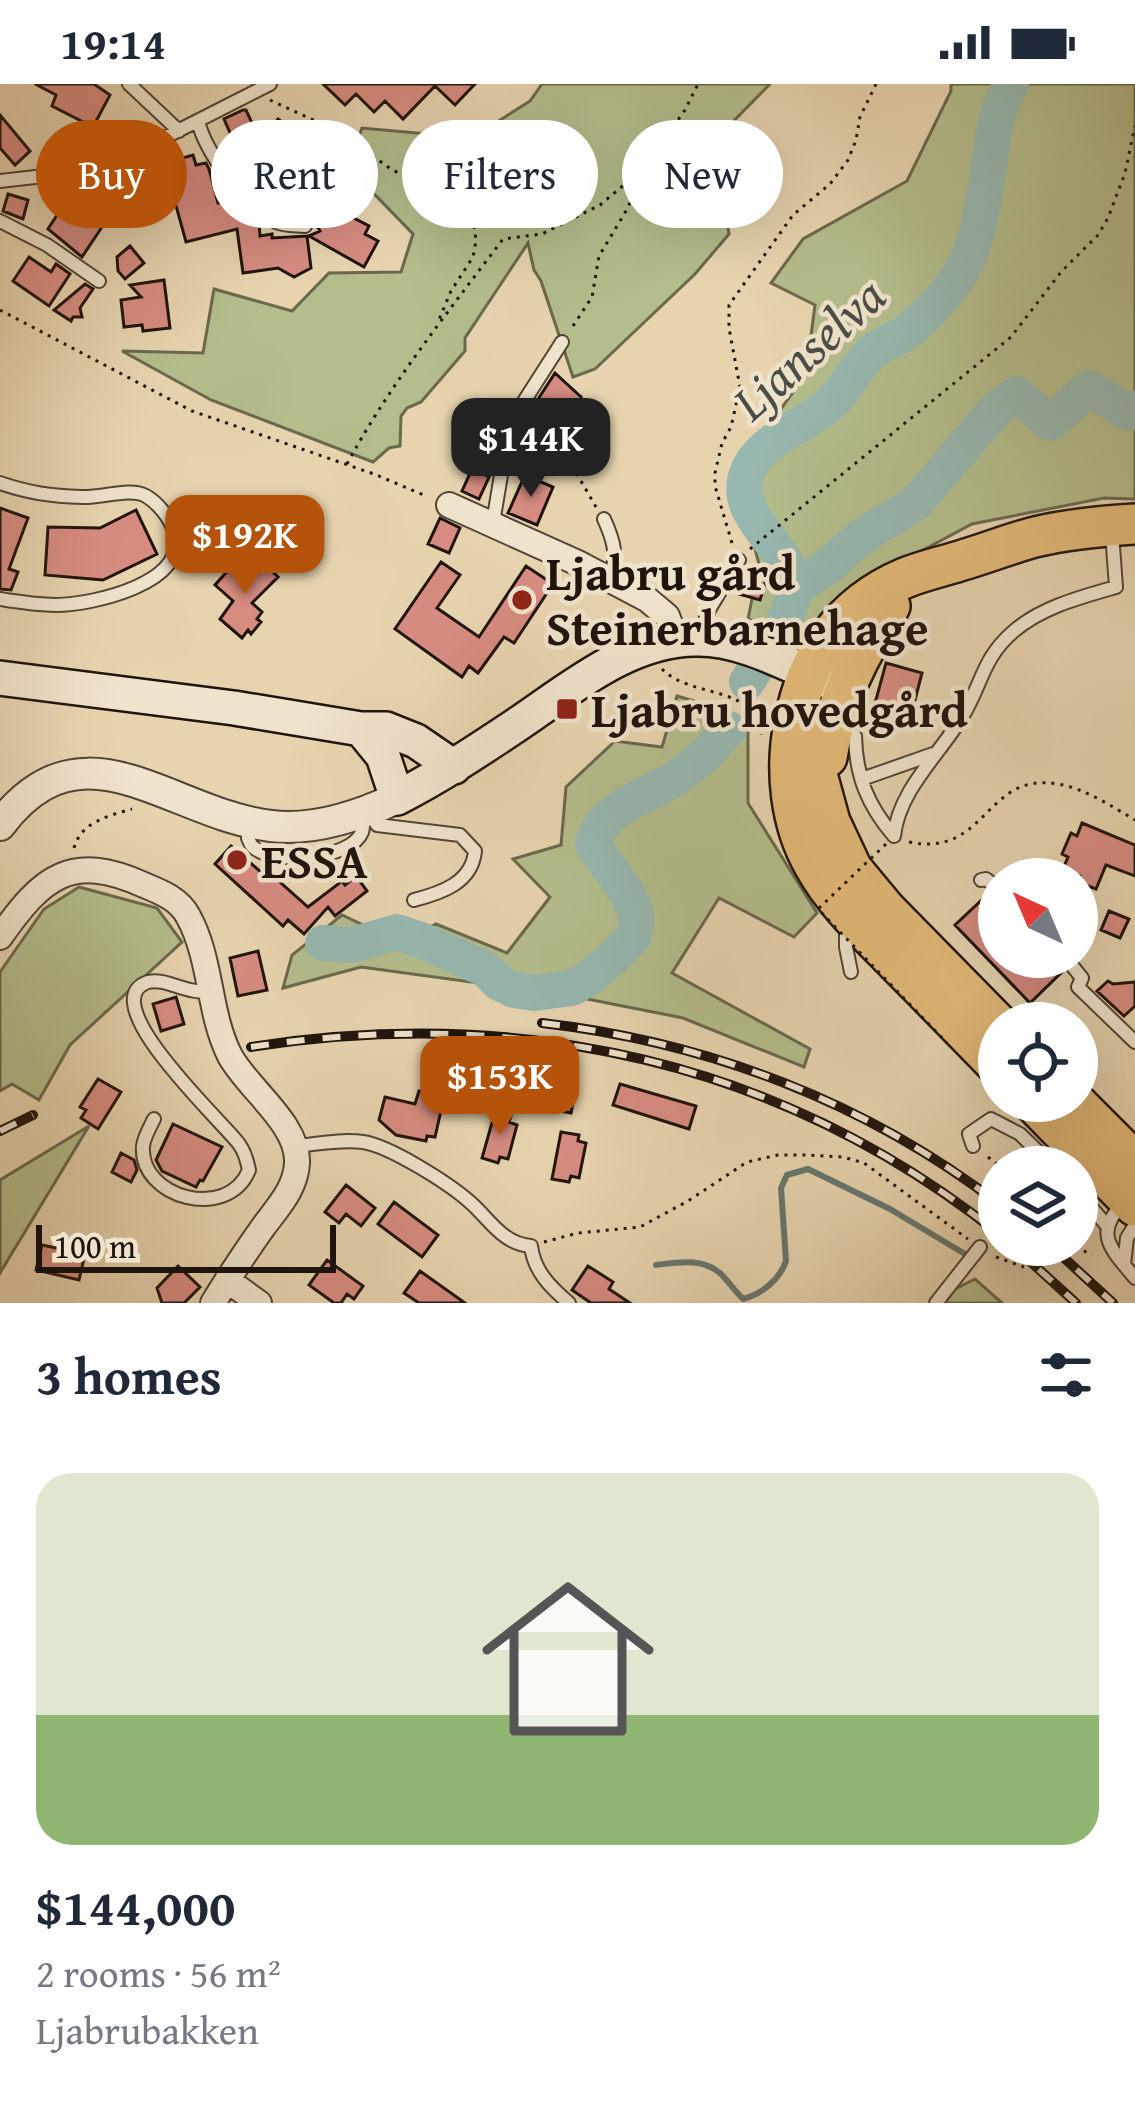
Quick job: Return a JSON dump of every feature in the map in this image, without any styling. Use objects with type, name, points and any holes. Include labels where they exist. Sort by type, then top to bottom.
[{"type":"main road","points":[[978,1046],[852,917],[812,862],[791,797],[790,742],[805,672],[832,632],[870,597],[902,579],[1036,537],[1123,525]]},
{"type":"main road","points":[[376,807],[454,767],[612,663],[644,648],[728,642],[805,672],[838,655],[865,623],[968,559]]},
{"type":"main road","points":[[822,786],[845,684],[890,606]]},
{"type":"main road","points":[[805,672],[814,723],[810,748],[841,848],[865,886],[978,1003]]},
{"type":"main road","points":[[0,678],[397,732],[454,767]]},
{"type":"main road","points":[[361,729],[383,756],[376,807]]},
{"type":"main road","points":[[1052,1122],[1129,1202]]},
{"type":"main road","points":[[1085,1122],[1129,1202]]},
{"type":"street","points":[[448,505],[610,579],[662,610],[677,646]]},
{"type":"street","points":[[0,825],[26,795],[45,783],[87,772],[128,779],[249,821],[296,826],[376,807]]},
{"type":"street","points":[[0,937],[45,883],[84,870],[122,875],[168,895],[188,916],[232,1060],[284,1125],[298,1159],[284,1200],[213,1303]]},
{"type":"street","points":[[227,1280],[259,1303]]},
{"type":"lane","points":[[129,84],[167,120]]},
{"type":"lane","points":[[187,126],[266,86]]},
{"type":"lane","points":[[198,121],[211,156]]},
{"type":"lane","points":[[0,181],[36,177]]},
{"type":"lane","points":[[0,221],[47,245],[99,281]]},
{"type":"lane","points":[[493,524],[502,469],[498,442],[562,342]]},
{"type":"lane","points":[[0,483],[34,495],[139,492],[162,510],[177,538],[167,566],[122,593],[57,605],[0,599]]},
{"type":"lane","points":[[604,519],[616,545],[610,579]]},
{"type":"lane","points":[[890,840],[934,754],[966,712],[992,655],[1016,630],[1057,606],[1116,587],[1123,525]]},
{"type":"lane","points":[[677,646],[710,608],[739,560]]},
{"type":"lane","points":[[855,736],[855,754],[873,812],[890,840]]},
{"type":"lane","points":[[862,778],[934,754]]},
{"type":"lane","points":[[376,807],[377,825],[460,835],[475,851],[474,863],[453,886],[414,900]]},
{"type":"lane","points":[[851,972],[846,926],[852,917]]},
{"type":"lane","points":[[1082,978],[1078,987],[1135,1042]]},
{"type":"lane","points":[[154,1119],[143,1144],[147,1166],[161,1184],[200,1200],[226,1195],[243,1182],[249,1170],[239,1142],[172,1069],[145,1033],[133,1006],[135,992],[152,981],[193,992],[212,991]]},
{"type":"lane","points":[[973,1146],[969,1134],[991,1119],[1032,1146]]},
{"type":"lane","points":[[295,1146],[356,1141],[385,1148],[455,1190],[514,1243],[531,1246],[546,1282],[568,1303]]},
{"type":"lane","points":[[1098,1195],[1129,1202]]},
{"type":"lane","points":[[1129,1202],[1109,1246],[1135,1277]]},
{"type":"lane","points":[[1124,1264],[1129,1202]]},
{"type":"lane","points":[[936,1303],[978,1256]]},
{"type":"path","points":[[679,120],[698,84]]},
{"type":"path","points":[[739,560],[715,486],[722,443],[740,388],[729,304],[793,215],[830,184],[848,160],[860,117],[876,84]]},
{"type":"path","points":[[266,86],[272,103],[339,132],[470,216],[476,241],[473,257],[451,291],[437,327]]},
{"type":"path","points":[[761,539],[1011,337],[1061,272],[1098,235],[1115,203],[1135,126]]},
{"type":"path","points":[[346,464],[365,430],[503,239],[542,234],[600,205],[622,187]]},
{"type":"path","points":[[562,342],[592,297],[599,256],[622,218]]},
{"type":"path","points":[[0,310],[192,411],[448,505]]},
{"type":"path","points":[[566,439],[578,480],[604,519]]},
{"type":"path","points":[[677,646],[664,671],[674,680],[752,709],[759,718],[761,740]]},
{"type":"path","points":[[947,1043],[818,909],[890,840],[926,845],[952,841],[1011,791],[1027,784],[1064,784],[1135,820]]},
{"type":"path","points":[[70,872],[75,840],[83,830],[135,808]]},
{"type":"path","points":[[531,1246],[578,1233],[640,1227],[748,1162],[806,1155],[864,1162],[978,1246]]},
{"type":"green space","points":[[542,84],[770,84],[735,120],[622,120],[622,228],[728,228],[729,234],[695,274],[595,369],[573,377],[528,243],[465,338],[465,351],[421,402],[401,416],[400,446],[389,448],[373,462],[211,400],[122,351],[203,353],[214,289],[292,311],[329,273],[401,272],[413,234],[407,228],[598,228],[598,120],[500,120],[530,101]]},
{"type":"green space","points":[[951,84],[1135,84],[1135,499],[1104,498],[972,524],[843,593],[805,640],[748,619],[759,564],[735,473],[806,374],[815,305],[771,283],[803,239],[907,181]]},
{"type":"green space","points":[[378,129],[402,132],[402,223],[378,198]]},
{"type":"green space","points":[[677,696],[728,711],[748,732],[748,803],[817,913],[794,937],[719,898],[672,973],[810,1049],[804,1067],[683,1018],[567,995],[361,967],[283,988],[292,955],[342,915],[401,943],[436,924],[507,953],[550,897],[513,859],[561,845],[566,787],[615,741],[662,747]]},
{"type":"green space","points":[[79,887],[157,908],[182,942],[70,1045],[39,1100],[12,1084],[0,1091],[0,972],[44,909]]},
{"type":"green space","points":[[89,1126],[0,1273],[0,1180]]},
{"type":"green space","points":[[975,1279],[1002,1303],[945,1303],[955,1289]]},
{"type":"building","points":[[35,84],[94,84],[110,95],[97,120],[79,120],[52,106],[56,95]]},
{"type":"building","points":[[323,84],[475,84],[455,105],[435,86],[403,119],[385,101],[374,112],[356,94],[345,105]]},
{"type":"building","points":[[246,110],[251,120],[224,120]]},
{"type":"building","points":[[0,115],[30,151],[15,165],[0,148]]},
{"type":"building","points":[[193,155],[196,165],[206,163],[209,169],[211,228],[259,228],[260,236],[272,234],[272,238],[307,236],[311,268],[294,277],[278,268],[243,273],[237,229],[186,242],[182,228],[187,228],[187,157]]},
{"type":"building","points":[[8,194],[28,200],[23,219],[3,211]]},
{"type":"building","points":[[49,228],[101,228],[82,257]]},
{"type":"building","points":[[368,228],[365,234],[378,241],[364,267],[309,236]]},
{"type":"building","points":[[130,246],[144,263],[125,279],[118,271],[117,257]]},
{"type":"building","points":[[29,257],[51,272],[56,264],[70,274],[49,306],[13,281]]},
{"type":"building","points":[[164,280],[170,328],[124,327],[121,300],[141,297],[130,285]]},
{"type":"building","points":[[85,284],[93,289],[80,308],[82,317],[71,321],[54,310]]},
{"type":"building","points":[[555,373],[581,397],[538,459],[509,444]]},
{"type":"building","points":[[472,469],[489,477],[479,499],[462,491]]},
{"type":"building","points":[[525,475],[553,487],[537,525],[508,513]]},
{"type":"building","points":[[0,508],[28,518],[9,569],[18,572],[11,590],[0,589]]},
{"type":"building","points":[[136,510],[157,554],[103,580],[45,575],[48,527],[100,528]]},
{"type":"building","points":[[440,518],[460,528],[449,553],[428,544]]},
{"type":"building","points":[[262,561],[278,577],[252,603],[262,612],[257,619],[261,622],[242,638],[220,619],[233,601],[215,585],[232,566],[248,575]]},
{"type":"building","points":[[441,562],[460,575],[437,608],[479,637],[526,566],[553,584],[514,643],[504,637],[478,673],[469,666],[462,677],[395,629]]},
{"type":"building","points":[[750,569],[768,574],[760,600],[739,594]]},
{"type":"building","points":[[886,663],[922,673],[915,700],[906,702],[899,720],[874,707]]},
{"type":"building","points":[[1082,823],[1135,845],[1135,876],[1106,865],[1098,884],[1098,858],[1062,854],[1071,833],[1077,836]]},
{"type":"building","points":[[231,846],[308,907],[356,876],[367,891],[335,916],[328,907],[304,934],[288,920],[283,926],[215,864]]},
{"type":"building","points":[[978,903],[978,949],[955,925]]},
{"type":"building","points":[[1109,911],[1129,919],[1120,938],[1101,930]]},
{"type":"building","points":[[258,951],[267,990],[238,996],[230,958]]},
{"type":"building","points":[[1006,978],[1056,978],[1031,1002]]},
{"type":"building","points":[[1108,981],[1135,982],[1135,1006],[1124,1016],[1097,991]]},
{"type":"building","points":[[176,997],[184,1024],[161,1031],[153,1004]]},
{"type":"building","points":[[98,1079],[121,1092],[98,1129],[81,1118],[86,1110],[80,1107]]},
{"type":"building","points":[[620,1084],[696,1106],[689,1129],[613,1105]]},
{"type":"building","points":[[559,1088],[575,1091],[571,1113],[555,1110]]},
{"type":"building","points":[[419,1091],[435,1094],[434,1100],[443,1102],[435,1137],[427,1136],[426,1141],[396,1135],[379,1120],[385,1097],[415,1104]]},
{"type":"building","points":[[495,1112],[511,1116],[509,1122],[517,1125],[508,1159],[500,1157],[498,1163],[482,1158]]},
{"type":"building","points":[[173,1124],[222,1147],[196,1187],[162,1171],[156,1160]]},
{"type":"building","points":[[561,1132],[579,1135],[578,1141],[586,1143],[579,1178],[571,1176],[569,1182],[552,1179]]},
{"type":"building","points":[[121,1153],[134,1160],[137,1170],[131,1182],[112,1172]]},
{"type":"building","points":[[346,1185],[375,1208],[361,1226],[346,1214],[339,1223],[325,1212]]},
{"type":"building","points":[[394,1202],[438,1235],[422,1257],[378,1224]]},
{"type":"building","points":[[42,1245],[85,1254],[79,1280],[36,1270]]},
{"type":"building","points":[[327,1260],[363,1286],[354,1299],[347,1294],[341,1303],[334,1303],[309,1285]]},
{"type":"building","points":[[178,1266],[200,1287],[184,1303],[162,1303],[157,1288]]},
{"type":"building","points":[[588,1266],[613,1282],[609,1289],[630,1303],[591,1303],[572,1290]]},
{"type":"building","points":[[420,1271],[465,1303],[419,1303],[404,1293]]},
{"type":"waterway","name":"Ljanselva","points":[[747,682],[781,627],[793,592],[785,562],[748,507],[746,476],[761,451],[840,394],[869,355],[917,324],[960,273],[977,231],[998,114],[1011,84]]},
{"type":"waterway","points":[[793,591],[861,537],[916,503],[997,408],[1017,394],[1050,423],[1090,388],[1128,413],[1135,408]]},
{"type":"waterway","name":"Ljanselva","points":[[323,943],[352,945],[397,932],[485,969],[514,990],[534,993],[572,988],[614,957],[633,937],[636,925],[627,893],[593,845],[598,832],[616,811],[687,770],[729,729]]},
{"type":"waterway","points":[[656,1265],[691,1262],[708,1266],[743,1299],[763,1290],[786,1261],[781,1188],[787,1175],[808,1169],[890,1209],[965,1254]]},
{"type":"railway","points":[[542,1023],[665,1045],[783,1082],[895,1135],[978,1189]]},
{"type":"railway","points":[[251,1047],[352,1036],[452,1034],[550,1042],[645,1060],[738,1088],[829,1126],[916,1175],[978,1219]]},
{"type":"railway","points":[[0,1131],[33,1115]]},
{"type":"railway","points":[[1035,1266],[1076,1303]]},
{"type":"railway","points":[[1073,1266],[1113,1303]]},
{"type":"place","name":"Ljabru gård Steinerbarnehage","points":[[522,600]]},
{"type":"place","name":"Ljabru hovedgård","points":[[567,709]]},
{"type":"place","name":"ESSA","points":[[237,860]]}]
